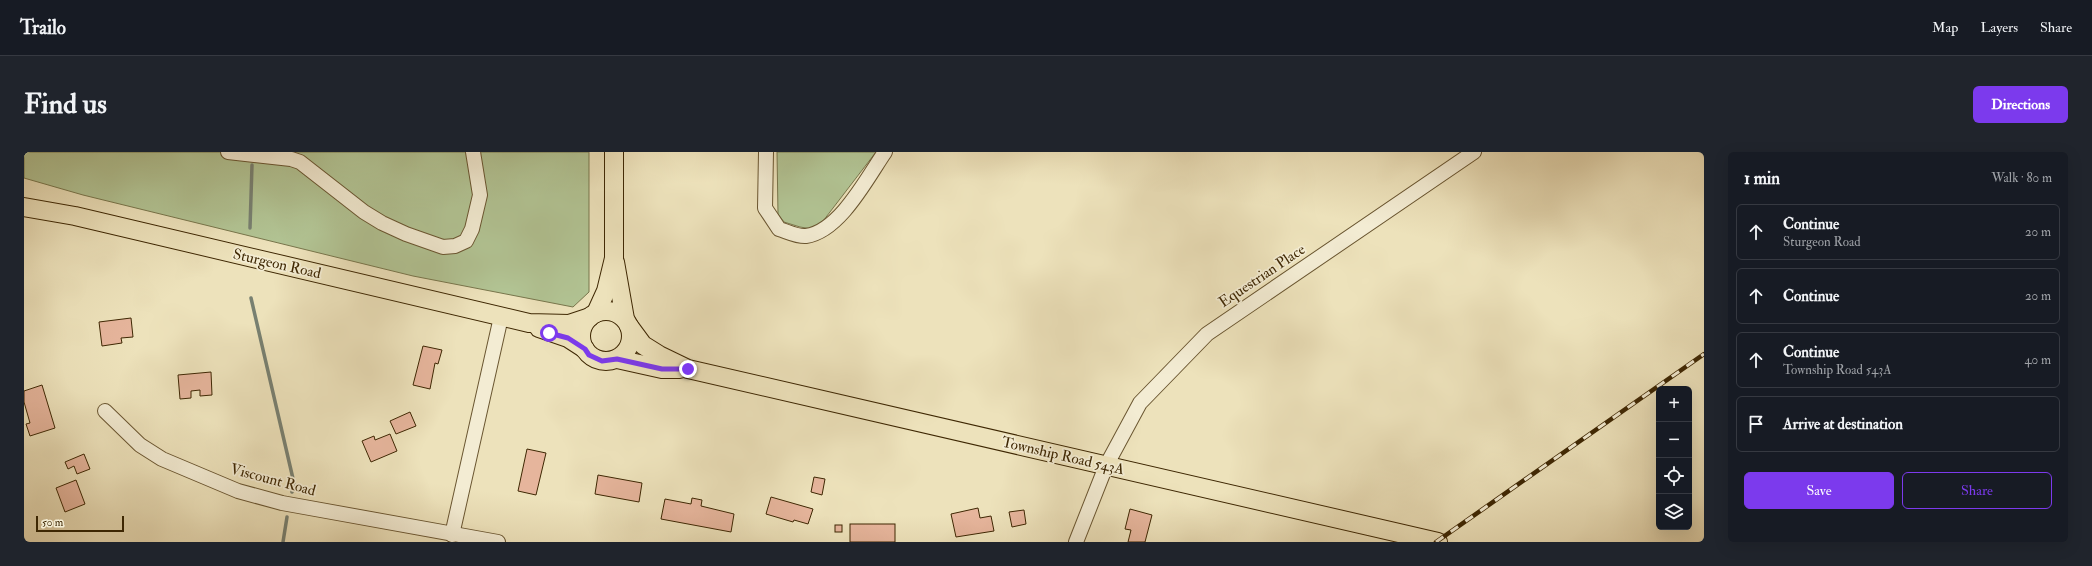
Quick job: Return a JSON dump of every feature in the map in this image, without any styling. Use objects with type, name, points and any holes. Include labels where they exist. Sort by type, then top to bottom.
[{"type":"main road","points":[[614,152],[614,258],[631,341],[624,355],[617,359],[602,361],[589,355],[582,341],[581,332],[584,324],[593,315],[606,291],[614,258]]},
{"type":"main road","name":"Sturgeon Road","points":[[24,207],[83,218],[529,323],[569,324],[593,315]]},
{"type":"main road","points":[[593,315],[611,312],[627,322]]},
{"type":"main road","name":"Township Road 543A","points":[[627,322],[643,344],[659,355],[688,369],[1438,542]]},
{"type":"main road","name":"Sturgeon Road","points":[[529,323],[549,333],[568,338],[585,349]]},
{"type":"main road","name":"Township Road 543A","points":[[617,359],[662,369],[688,369]]},
{"type":"street","points":[[228,152],[291,159],[300,162],[376,220],[406,234],[443,246],[455,246],[466,242],[472,229],[480,195],[474,152]]},
{"type":"street","points":[[766,152],[766,208],[779,229],[805,236],[824,230],[847,208],[885,152]]},
{"type":"street","name":"Equestrian Place","points":[[1106,466],[1140,403],[1207,334],[1474,152]]},
{"type":"street","points":[[452,535],[501,317]]},
{"type":"street","name":"Viscount Road","points":[[105,411],[140,445],[157,456],[238,490],[282,503],[452,535],[498,542]]},
{"type":"street","points":[[1076,542],[1106,466]]},
{"type":"green space","points":[[24,152],[589,152],[589,292],[573,307],[413,276],[83,195],[24,178]]},
{"type":"green space","points":[[777,152],[876,152],[820,225],[812,229],[784,222],[778,214]]},
{"type":"building","points":[[131,318],[133,337],[121,338],[122,343],[102,346],[99,322]]},
{"type":"building","points":[[423,346],[442,350],[438,364],[435,363],[430,389],[413,385]]},
{"type":"building","points":[[211,372],[212,395],[200,396],[200,390],[191,391],[191,398],[180,399],[178,375]]},
{"type":"building","points":[[42,385],[55,428],[30,436],[26,424],[30,423],[24,402],[24,391]]},
{"type":"building","points":[[410,412],[416,426],[396,434],[390,421]]},
{"type":"building","points":[[390,434],[397,451],[371,462],[362,441],[374,436],[375,440]]},
{"type":"building","points":[[527,449],[546,453],[536,495],[518,491]]},
{"type":"building","points":[[84,454],[90,469],[77,474],[74,466],[68,469],[65,462]]},
{"type":"building","points":[[598,475],[642,483],[639,502],[595,494]]},
{"type":"building","points":[[814,477],[825,479],[822,495],[811,492]]},
{"type":"building","points":[[76,480],[85,504],[65,512],[56,488]]},
{"type":"building","points":[[771,497],[813,509],[808,524],[794,520],[793,522],[766,514]]},
{"type":"building","points":[[692,498],[702,500],[701,506],[734,514],[731,532],[661,519],[665,499],[691,504]]},
{"type":"building","points":[[978,508],[980,518],[991,516],[994,531],[956,537],[951,514]]},
{"type":"building","points":[[1130,509],[1152,515],[1145,542],[1128,542],[1131,530],[1125,529]]},
{"type":"building","points":[[1024,510],[1026,524],[1012,527],[1009,512]]},
{"type":"building","points":[[850,524],[895,524],[895,542],[850,542]]},
{"type":"building","points":[[835,525],[842,525],[842,532],[835,532]]},
{"type":"waterway","points":[[250,228],[252,165]]},
{"type":"waterway","points":[[251,298],[294,483],[292,492]]},
{"type":"waterway","points":[[283,542],[287,517]]},
{"type":"railway","points":[[1436,542],[1704,354]]},
{"type":"route","points":[[549,333],[568,338],[585,349],[589,355],[602,361],[617,359],[662,369],[688,369]]}]
